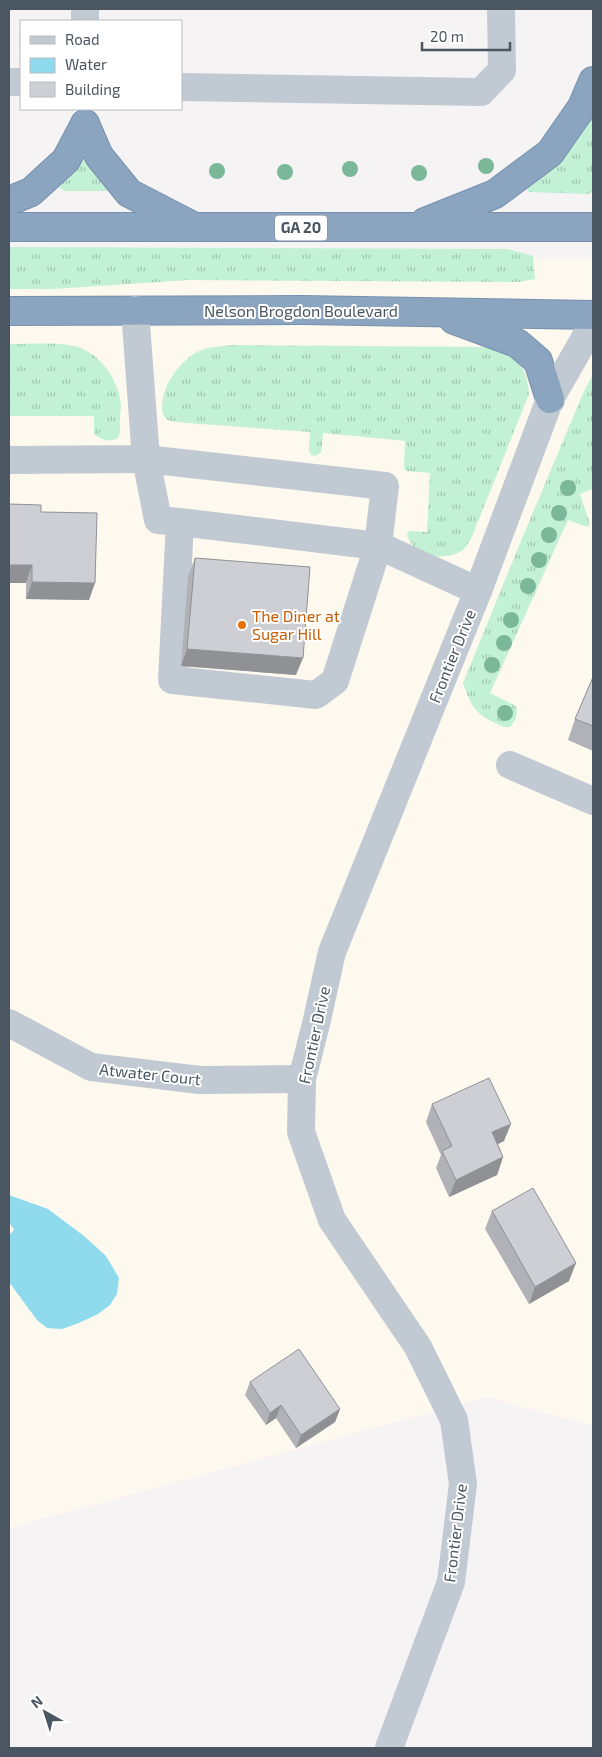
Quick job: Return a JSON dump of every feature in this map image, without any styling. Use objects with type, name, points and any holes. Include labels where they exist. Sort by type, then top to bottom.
[{"type":"highway","points":[[409,228],[494,194],[550,152],[582,107],[593,81]]},
{"type":"highway","points":[[9,201],[31,192],[66,160],[84,116]]},
{"type":"highway","points":[[84,116],[99,156],[129,193],[197,228]]},
{"type":"highway","name":"GA 20","points":[[9,227],[593,227]]},
{"type":"highway","name":"Nelson Brogdon Boulevard","points":[[9,311],[431,312],[593,315]]},
{"type":"highway","points":[[431,312],[517,343],[538,361],[550,399]]},
{"type":"street","points":[[182,87],[481,92],[502,70],[501,9]]},
{"type":"street","points":[[135,310],[146,459],[158,520],[378,546],[478,591]]},
{"type":"street","name":"Frontier Drive","points":[[389,1748],[451,1582],[463,1484],[454,1420],[418,1348],[332,1220],[301,1132],[302,1079],[332,952],[478,591],[550,399],[593,324]]},
{"type":"street","points":[[9,460],[146,459],[385,486],[378,546],[335,681],[316,695],[172,680],[180,522]]},
{"type":"street","points":[[510,765],[593,801]]},
{"type":"street","name":"Atwater Court","points":[[9,1023],[90,1067],[200,1080],[302,1079]]},
{"type":"shaded area","points":[[9,259],[593,259],[593,1426],[487,1397],[9,1528]]},
{"type":"green space","points":[[593,113],[592,192],[588,194],[528,192],[527,188],[529,185]]},
{"type":"green space","points":[[86,152],[113,191],[64,191],[59,187],[76,169]]},
{"type":"green space","points":[[9,247],[508,249],[533,256],[535,279],[519,282],[189,280],[54,289],[9,289]]},
{"type":"green space","points":[[9,344],[68,345],[84,349],[92,354],[106,368],[116,385],[121,406],[118,438],[106,440],[94,434],[94,416],[9,416]]},
{"type":"green space","points":[[233,345],[494,347],[515,359],[524,371],[529,394],[471,539],[465,548],[449,556],[440,556],[423,553],[410,542],[407,534],[409,531],[427,532],[430,473],[406,471],[404,469],[405,441],[323,433],[321,453],[315,456],[311,455],[309,450],[310,432],[187,423],[170,421],[164,417],[162,406],[164,393],[169,382],[182,364],[199,351]]},
{"type":"green space","points":[[593,374],[593,489],[580,494],[590,524],[587,527],[568,520],[490,693],[516,706],[517,715],[514,722],[510,727],[504,727],[482,716],[474,708],[463,683],[584,391]]},
{"type":"water","points":[[9,1195],[48,1209],[84,1236],[106,1256],[119,1278],[117,1294],[110,1305],[98,1314],[62,1329],[47,1328],[37,1320],[9,1282],[9,1235],[14,1230],[9,1222]]},
{"type":"building","points":[[9,504],[41,505],[41,512],[97,513],[95,583],[32,582],[32,565],[9,565]]},
{"type":"building","name":"The Diner at Sugar Hill","points":[[195,558],[310,567],[303,658],[187,649]]},
{"type":"building","points":[[593,677],[593,726],[575,719]]},
{"type":"building","points":[[489,1078],[511,1124],[492,1132],[503,1157],[456,1180],[442,1151],[452,1146],[432,1104]]},
{"type":"building","points":[[533,1188],[576,1263],[535,1287],[492,1211]]},
{"type":"building","points":[[299,1349],[340,1409],[301,1435],[281,1405],[270,1413],[250,1382]]},
{"type":"place","name":"The Diner at Sugar Hill","points":[[242,625]]}]
